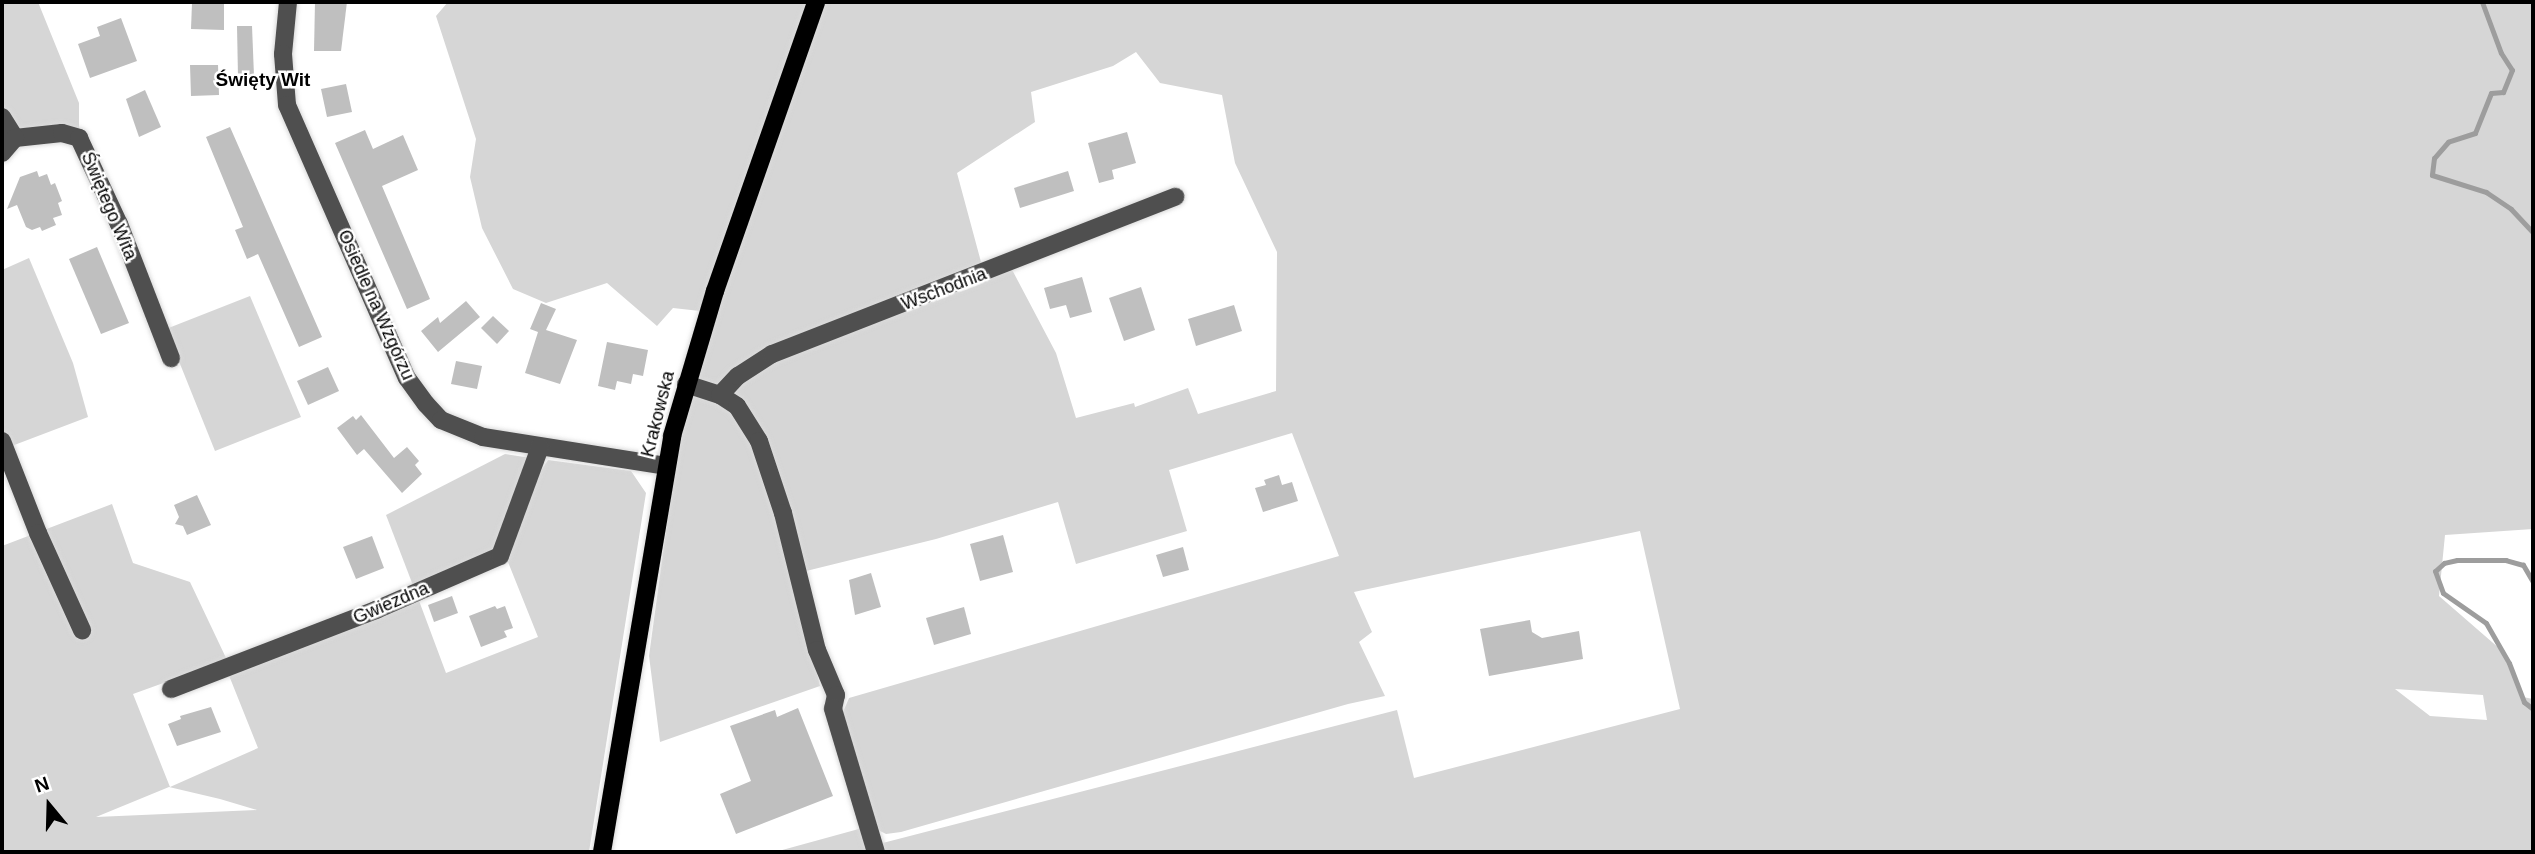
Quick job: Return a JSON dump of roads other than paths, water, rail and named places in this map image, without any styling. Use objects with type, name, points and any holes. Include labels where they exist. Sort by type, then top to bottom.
[{"type":"main road","name":"Krakowska","points":[[602,852],[666,466],[686,384],[816,2]]},
{"type":"street","name":"Osiedle na Wzgórzu","points":[[288,2],[283,54],[287,104],[407,378],[433,412],[461,430],[483,438],[666,466]]},
{"type":"street","points":[[2,117],[15,138],[2,153]]},
{"type":"street","name":"Świętego Wita","points":[[15,138],[62,133],[79,138],[119,224],[171,358]]},
{"type":"street","name":"Wschodnia","points":[[720,395],[738,376],[772,354],[1175,197]]},
{"type":"street","points":[[686,384],[720,395],[737,405],[749,421],[767,465],[783,513],[817,650],[836,695],[833,709],[876,852]]},
{"type":"street","points":[[2,441],[38,533],[82,630]]},
{"type":"street","name":"Gwiezdna","points":[[172,689],[376,610],[500,556],[540,447]]},
{"type":"waterway","points":[[2482,2],[2501,53],[2512,70],[2503,92],[2491,93],[2475,133],[2448,142],[2434,158],[2432,175],[2486,192],[2511,209],[2533,233]]},
{"type":"waterway","points":[[2533,582],[2523,565],[2506,560],[2457,560],[2444,563],[2435,571],[2443,593],[2486,623],[2509,663],[2524,702],[2533,709]]},
{"type":"district","name":"Święty Wit","points":[[263,80]]}]
